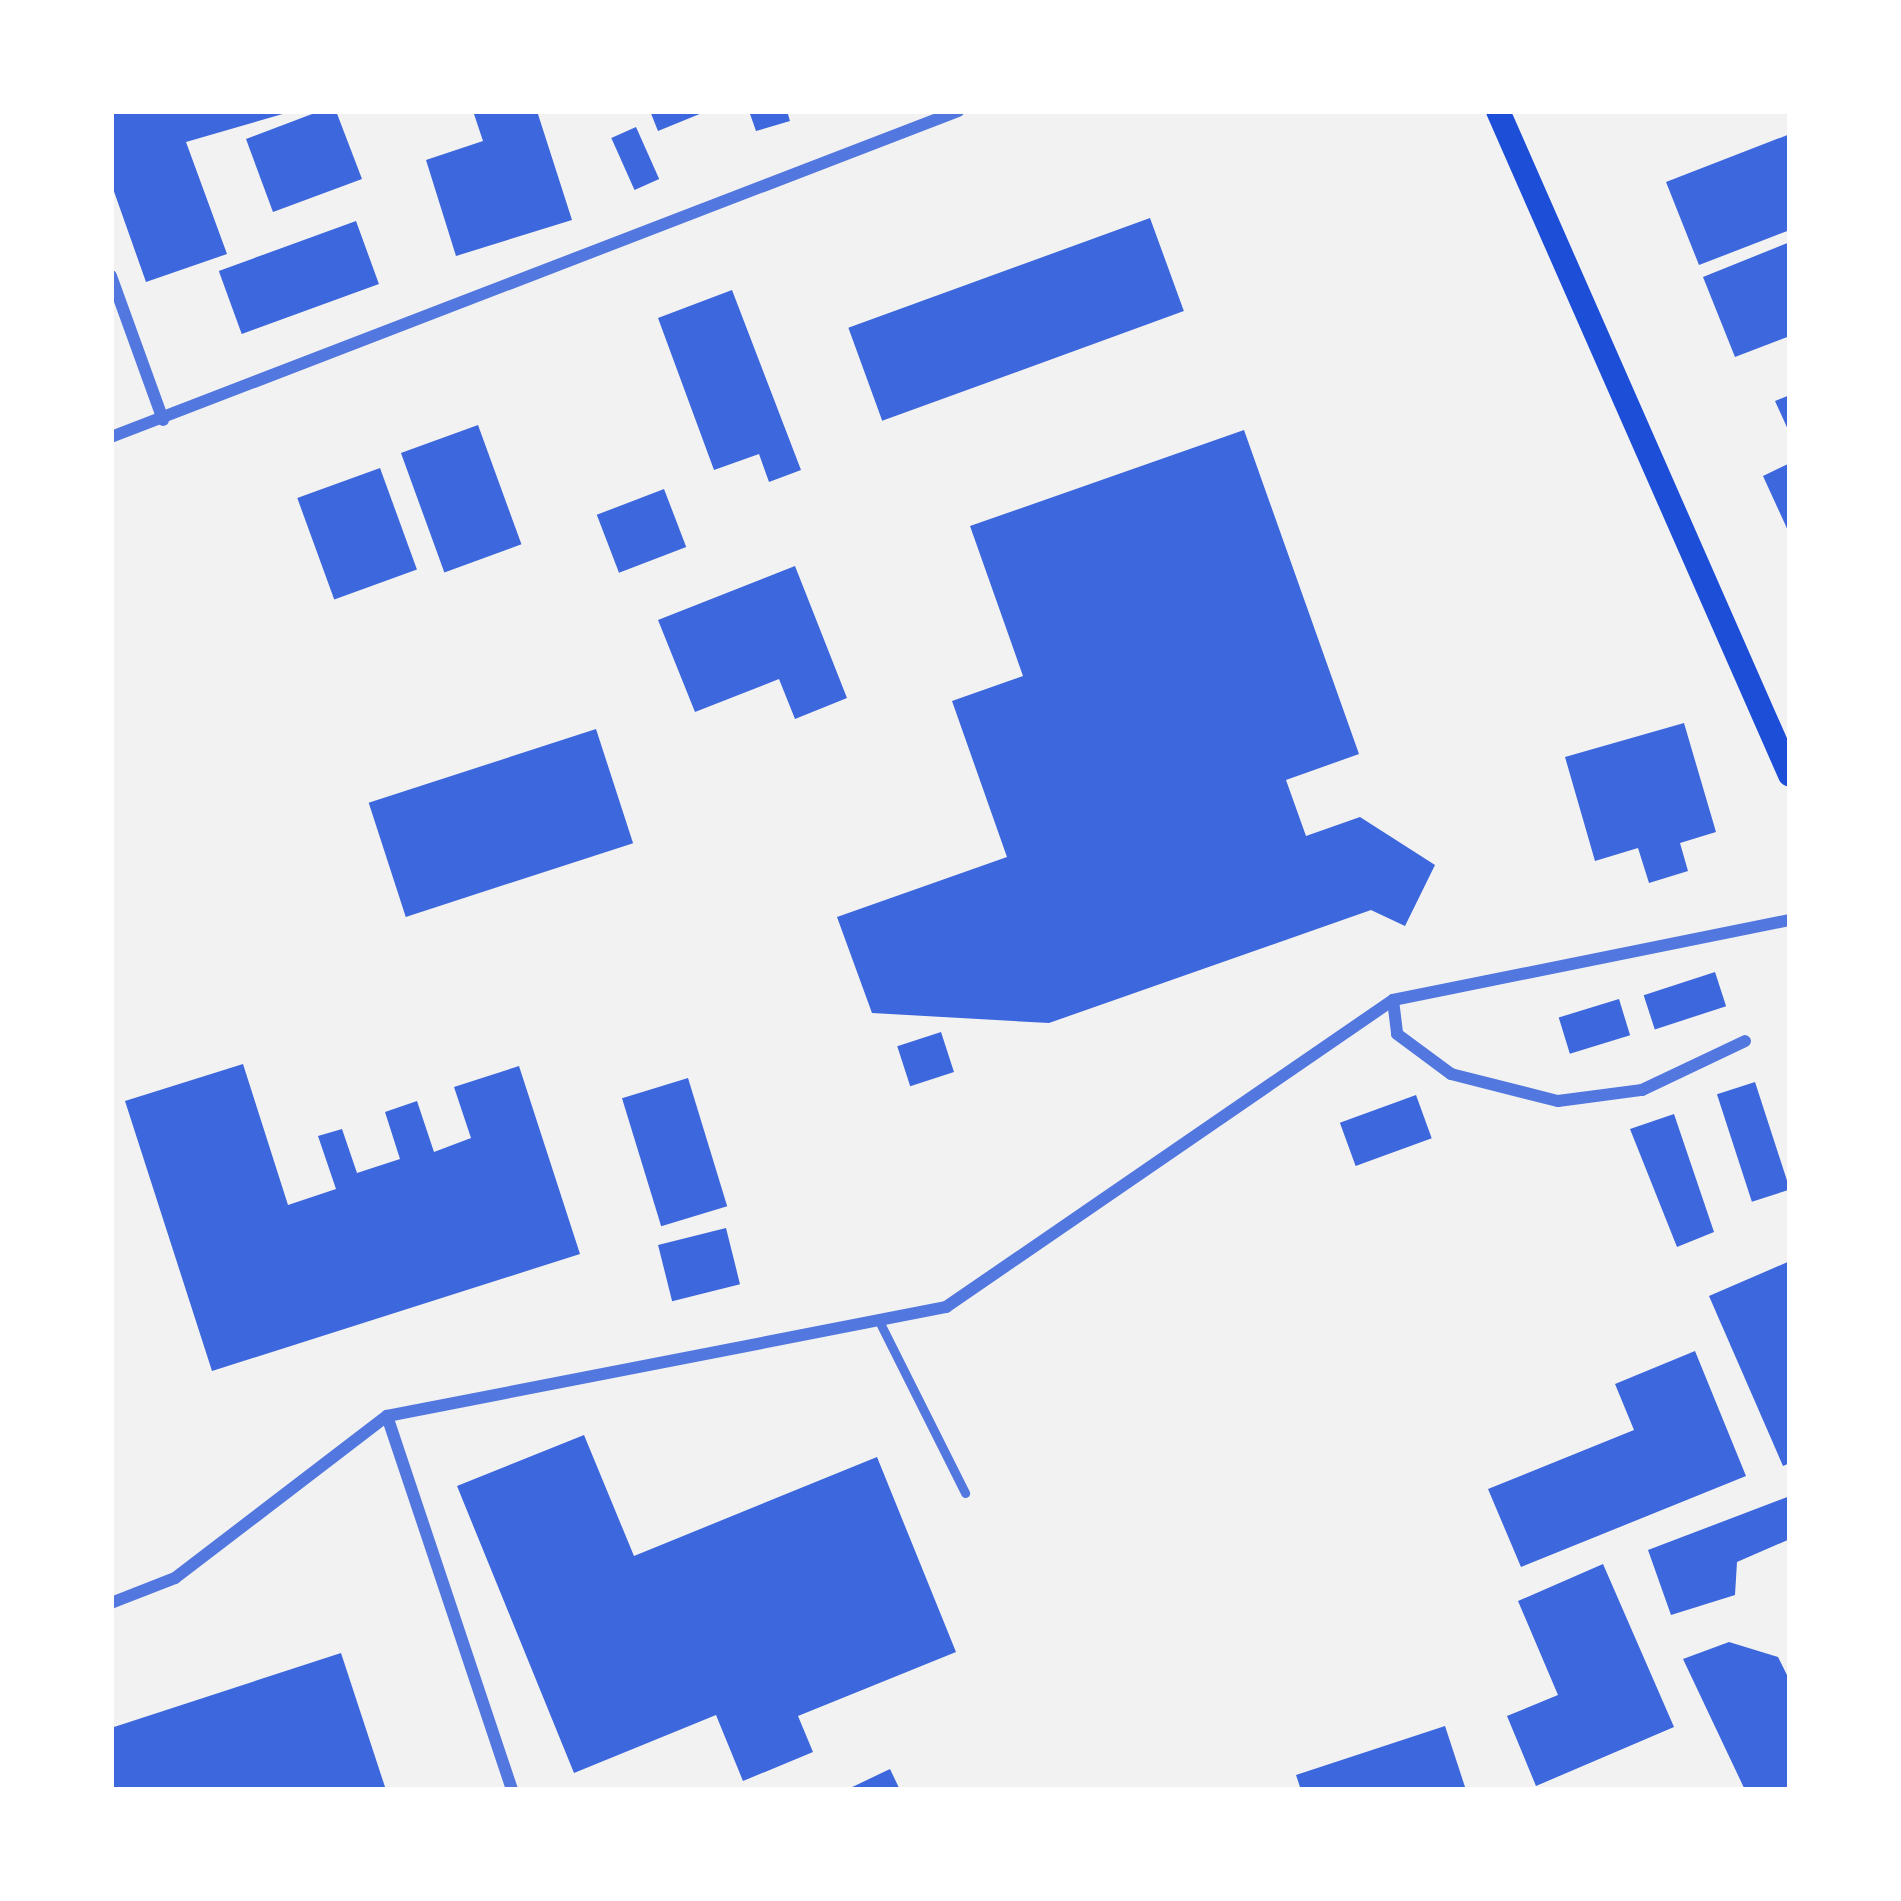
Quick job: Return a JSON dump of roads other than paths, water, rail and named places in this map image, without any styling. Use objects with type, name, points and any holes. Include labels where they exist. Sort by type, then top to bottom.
[{"type":"main road","points":[[1498,111],[1790,775]]},
{"type":"street","points":[[111,437],[958,111]]},
{"type":"street","points":[[111,276],[163,420]]},
{"type":"street","points":[[111,1603],[175,1578],[387,1417],[881,1325],[946,1307],[1055,1238],[1394,1000],[1790,920]]},
{"type":"street","points":[[1394,1000],[1396,1034],[1451,1074],[1558,1101],[1642,1090],[1744,1041]]},
{"type":"street","points":[[387,1417],[512,1790]]},
{"type":"lane","points":[[881,1325],[964,1493]]}]
